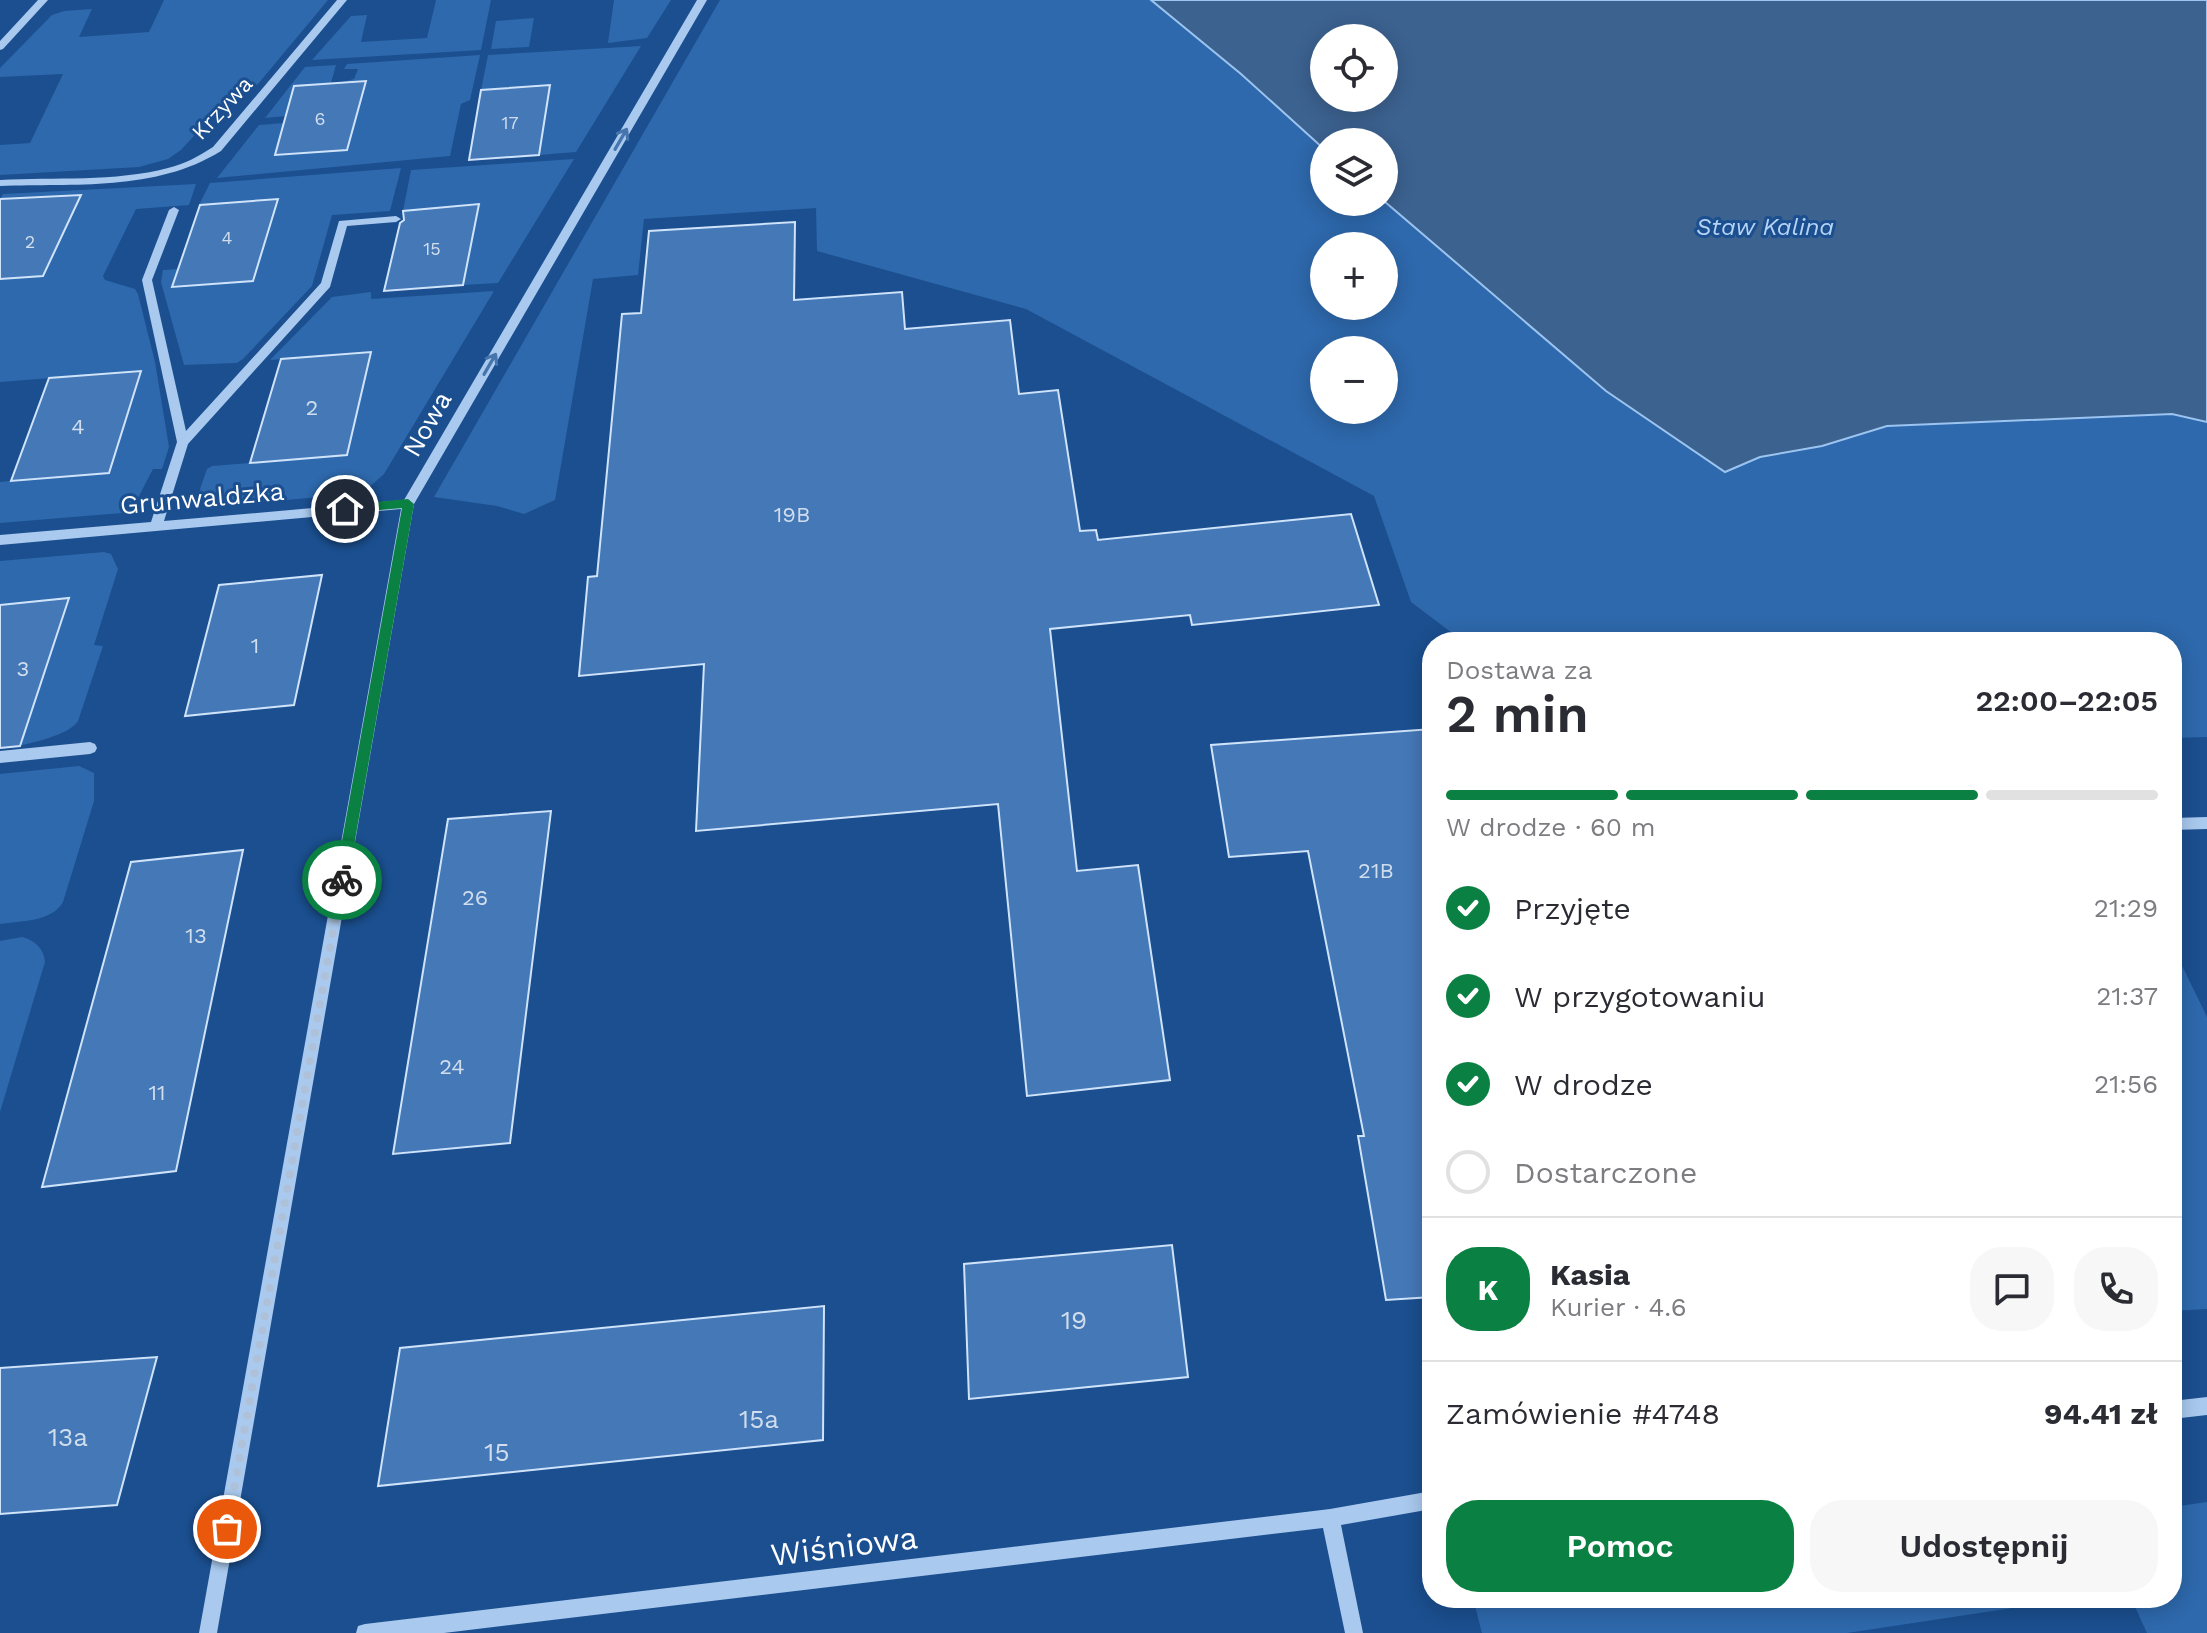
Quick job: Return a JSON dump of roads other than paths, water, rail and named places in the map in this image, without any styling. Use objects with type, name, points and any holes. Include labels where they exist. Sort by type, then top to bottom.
[{"type":"street","points":[[0,47],[43,0]]},
{"type":"street","name":"Krzywa","points":[[0,183],[139,176],[192,164],[217,149],[342,0]]},
{"type":"street","name":"Nowa","points":[[208,1633],[408,504],[702,0]]},
{"type":"street","points":[[174,210],[147,280],[183,442]]},
{"type":"street","points":[[156,526],[183,442],[326,284],[343,223],[396,219]]},
{"type":"street","name":"Grunwaldzka","points":[[0,540],[408,504]]},
{"type":"street","points":[[0,757],[90,748]]},
{"type":"street","points":[[2182,824],[2207,823]]},
{"type":"street","points":[[2182,1409],[2207,1406]]},
{"type":"street","name":"Wiśniowa","points":[[365,1633],[1330,1518],[1422,1502]]},
{"type":"street","points":[[1330,1518],[1354,1633]]},
{"type":"water","name":"Staw Kalina","points":[[1151,0],[2207,0],[2207,422],[2172,414],[1887,426],[1822,446],[1760,457],[1725,472],[1606,391],[1398,213],[1398,128],[1310,128],[1310,136],[1241,74]]}]
